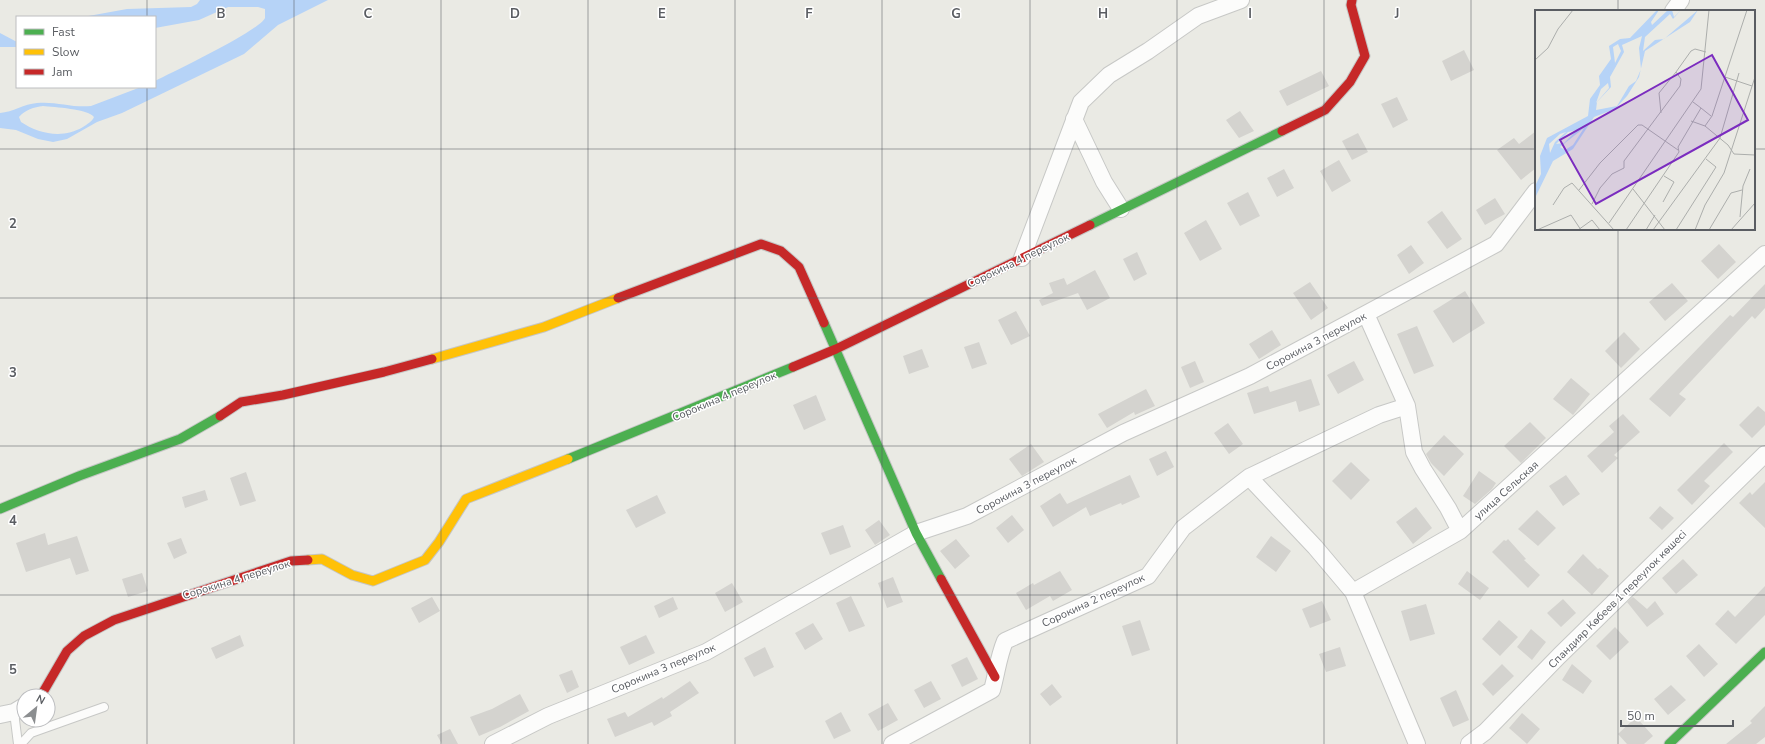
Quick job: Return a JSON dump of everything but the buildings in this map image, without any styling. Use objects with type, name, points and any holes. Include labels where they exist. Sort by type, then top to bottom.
[{"type":"street","points":[[1022,258],[1081,102],[1109,74],[1148,51],[1198,16],[1241,0]]},
{"type":"street","name":"Сорокина 4 переулок","points":[[45,688],[67,651],[84,636],[114,620],[246,574],[291,561],[322,559],[352,575],[373,581],[425,560],[439,542],[466,499],[622,438],[836,349],[1325,110],[1350,82],[1365,56],[1351,5],[1352,0]]},
{"type":"street","points":[[1674,10],[1681,0]]},
{"type":"street","points":[[1074,119],[1104,182],[1121,210]]},
{"type":"street","name":"Сорокина 3 переулок","points":[[493,744],[548,716],[706,652],[916,533],[967,516],[1123,433],[1250,376],[1496,244],[1535,192]]},
{"type":"street","points":[[0,509],[79,476],[180,439],[206,425],[241,402],[284,396],[384,372],[544,327],[761,244],[781,251],[799,267],[916,533],[995,677]]},
{"type":"street","name":"улица Сельская","points":[[1353,592],[1460,531],[1765,255]]},
{"type":"street","points":[[1366,314],[1407,406],[1414,452],[1448,508],[1460,531]]},
{"type":"street","name":"Сорокина 2 переулок","points":[[892,744],[992,690],[998,657],[1005,641],[1148,576],[1183,528],[1249,477],[1379,415],[1407,406]]},
{"type":"street","name":"Спандияр Көбеев 1 переулок көшесі","points":[[1469,744],[1485,732],[1559,656],[1765,454]]},
{"type":"street","points":[[1249,477],[1315,547],[1353,592],[1417,744]]},
{"type":"street","points":[[1669,744],[1765,652]]},
{"type":"lane","points":[[19,744],[31,732],[104,707]]},
{"type":"lane","points":[[13,711],[19,744]]},
{"type":"water","points":[[200,0],[328,0],[278,25],[244,54],[122,113],[97,122],[67,139],[53,142],[38,139],[16,130],[0,128],[0,113],[28,105],[44,103],[91,106],[138,88],[156,88],[156,81],[196,61],[248,32],[265,18],[265,9],[258,7],[228,7],[199,20],[156,28],[156,16],[88,16],[127,9],[191,7],[197,4]],"holes":[[[40,106],[78,110],[91,114],[94,117],[91,122],[75,131],[59,134],[51,134],[35,130],[21,122],[19,117],[27,111]]]},
{"type":"water","points":[[0,33],[16,41],[16,47],[0,47]]},
{"type":"traffic: fast","points":[[1090,225],[1282,131]]},
{"type":"traffic: fast","points":[[824,323],[916,533],[941,579]]},
{"type":"traffic: fast","points":[[568,459],[793,367]]},
{"type":"traffic: fast","points":[[0,509],[79,476],[180,439],[220,416]]},
{"type":"traffic: fast","points":[[1669,744],[1765,652]]},
{"type":"traffic: slow","points":[[432,359],[544,327],[618,298]]},
{"type":"traffic: slow","points":[[308,560],[322,559],[352,575],[373,581],[425,560],[439,542],[466,499],[568,459]]},
{"type":"traffic: jam","points":[[1282,131],[1325,110],[1350,82],[1365,56],[1351,5],[1352,0]]},
{"type":"traffic: jam","points":[[793,367],[836,349],[1090,225]]},
{"type":"traffic: jam","points":[[618,298],[761,244],[781,251],[799,267],[824,323]]},
{"type":"traffic: jam","points":[[220,416],[241,402],[283,395],[384,372],[432,359]]},
{"type":"traffic: jam","points":[[45,688],[67,651],[84,636],[114,620],[291,561],[308,560]]},
{"type":"traffic: jam","points":[[941,579],[995,677]]}]
